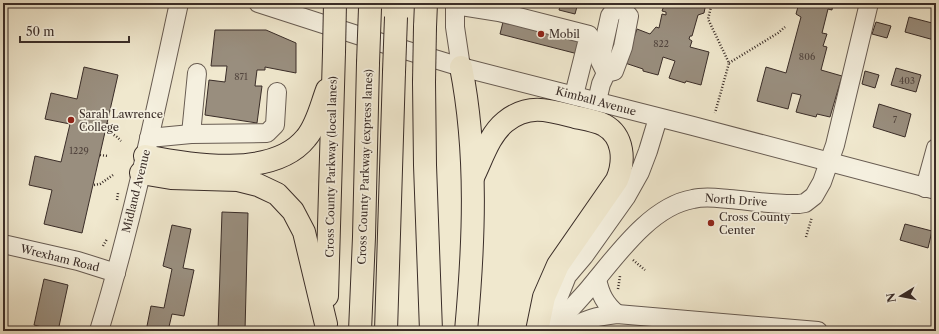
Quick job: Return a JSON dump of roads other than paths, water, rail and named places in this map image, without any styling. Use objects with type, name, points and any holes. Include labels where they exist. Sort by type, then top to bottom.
[{"type":"highway","name":"Cross County Parkway (local lanes)","points":[[326,328],[335,3]]},
{"type":"highway","points":[[426,3],[424,158],[430,331]]},
{"type":"highway","name":"Cross County Parkway (express lanes)","points":[[360,331],[370,6]]},
{"type":"highway","points":[[386,331],[396,10]]},
{"type":"highway","points":[[145,156],[196,164],[236,166],[263,162],[292,151],[306,139],[318,115],[334,61]]},
{"type":"highway","points":[[461,66],[467,94],[473,177],[473,234],[466,331]]},
{"type":"highway","points":[[473,177],[491,140],[500,127],[513,117],[529,110],[544,109],[604,125],[613,133],[621,147],[622,165],[617,180],[558,265],[544,297],[537,331]]},
{"type":"highway","points":[[145,156],[176,178],[238,180],[258,185],[277,194],[293,211],[304,232],[326,328]]},
{"type":"street","name":"Midland Avenue","points":[[99,331],[116,273],[145,156],[179,3]]},
{"type":"street","name":"Kimball Avenue","points":[[258,3],[382,43],[461,66],[931,189]]},
{"type":"street","name":"North Drive","points":[[555,331],[562,319],[613,259],[647,223],[668,207],[684,201],[702,198],[792,204],[804,203],[810,200],[818,191],[829,162],[869,3]]},
{"type":"street","points":[[461,66],[455,27],[455,4],[499,12],[588,35],[574,95]]},
{"type":"street","points":[[596,101],[606,73],[600,61],[610,16],[618,4]]},
{"type":"street","points":[[191,134],[197,73]]},
{"type":"street","points":[[145,156],[191,134],[267,133],[275,125],[277,92]]},
{"type":"street","points":[[546,331],[566,276],[584,256],[636,181],[648,151],[658,118]]},
{"type":"street","points":[[931,189],[936,148]]},
{"type":"street","name":"Wrexham Road","points":[[3,244],[78,261],[116,273]]},
{"type":"street","points":[[584,256],[573,283],[574,292],[578,300],[586,309],[597,316]]},
{"type":"street","points":[[597,279],[603,299],[617,314]]},
{"type":"street","points":[[568,331],[586,320],[597,316],[617,314],[671,325],[818,331]]},
{"type":"place","name":"Mobil","points":[[541,34]]},
{"type":"place","name":"Sarah Lawrence College","points":[[71,120]]},
{"type":"place","name":"Cross County Center","points":[[711,223]]}]
